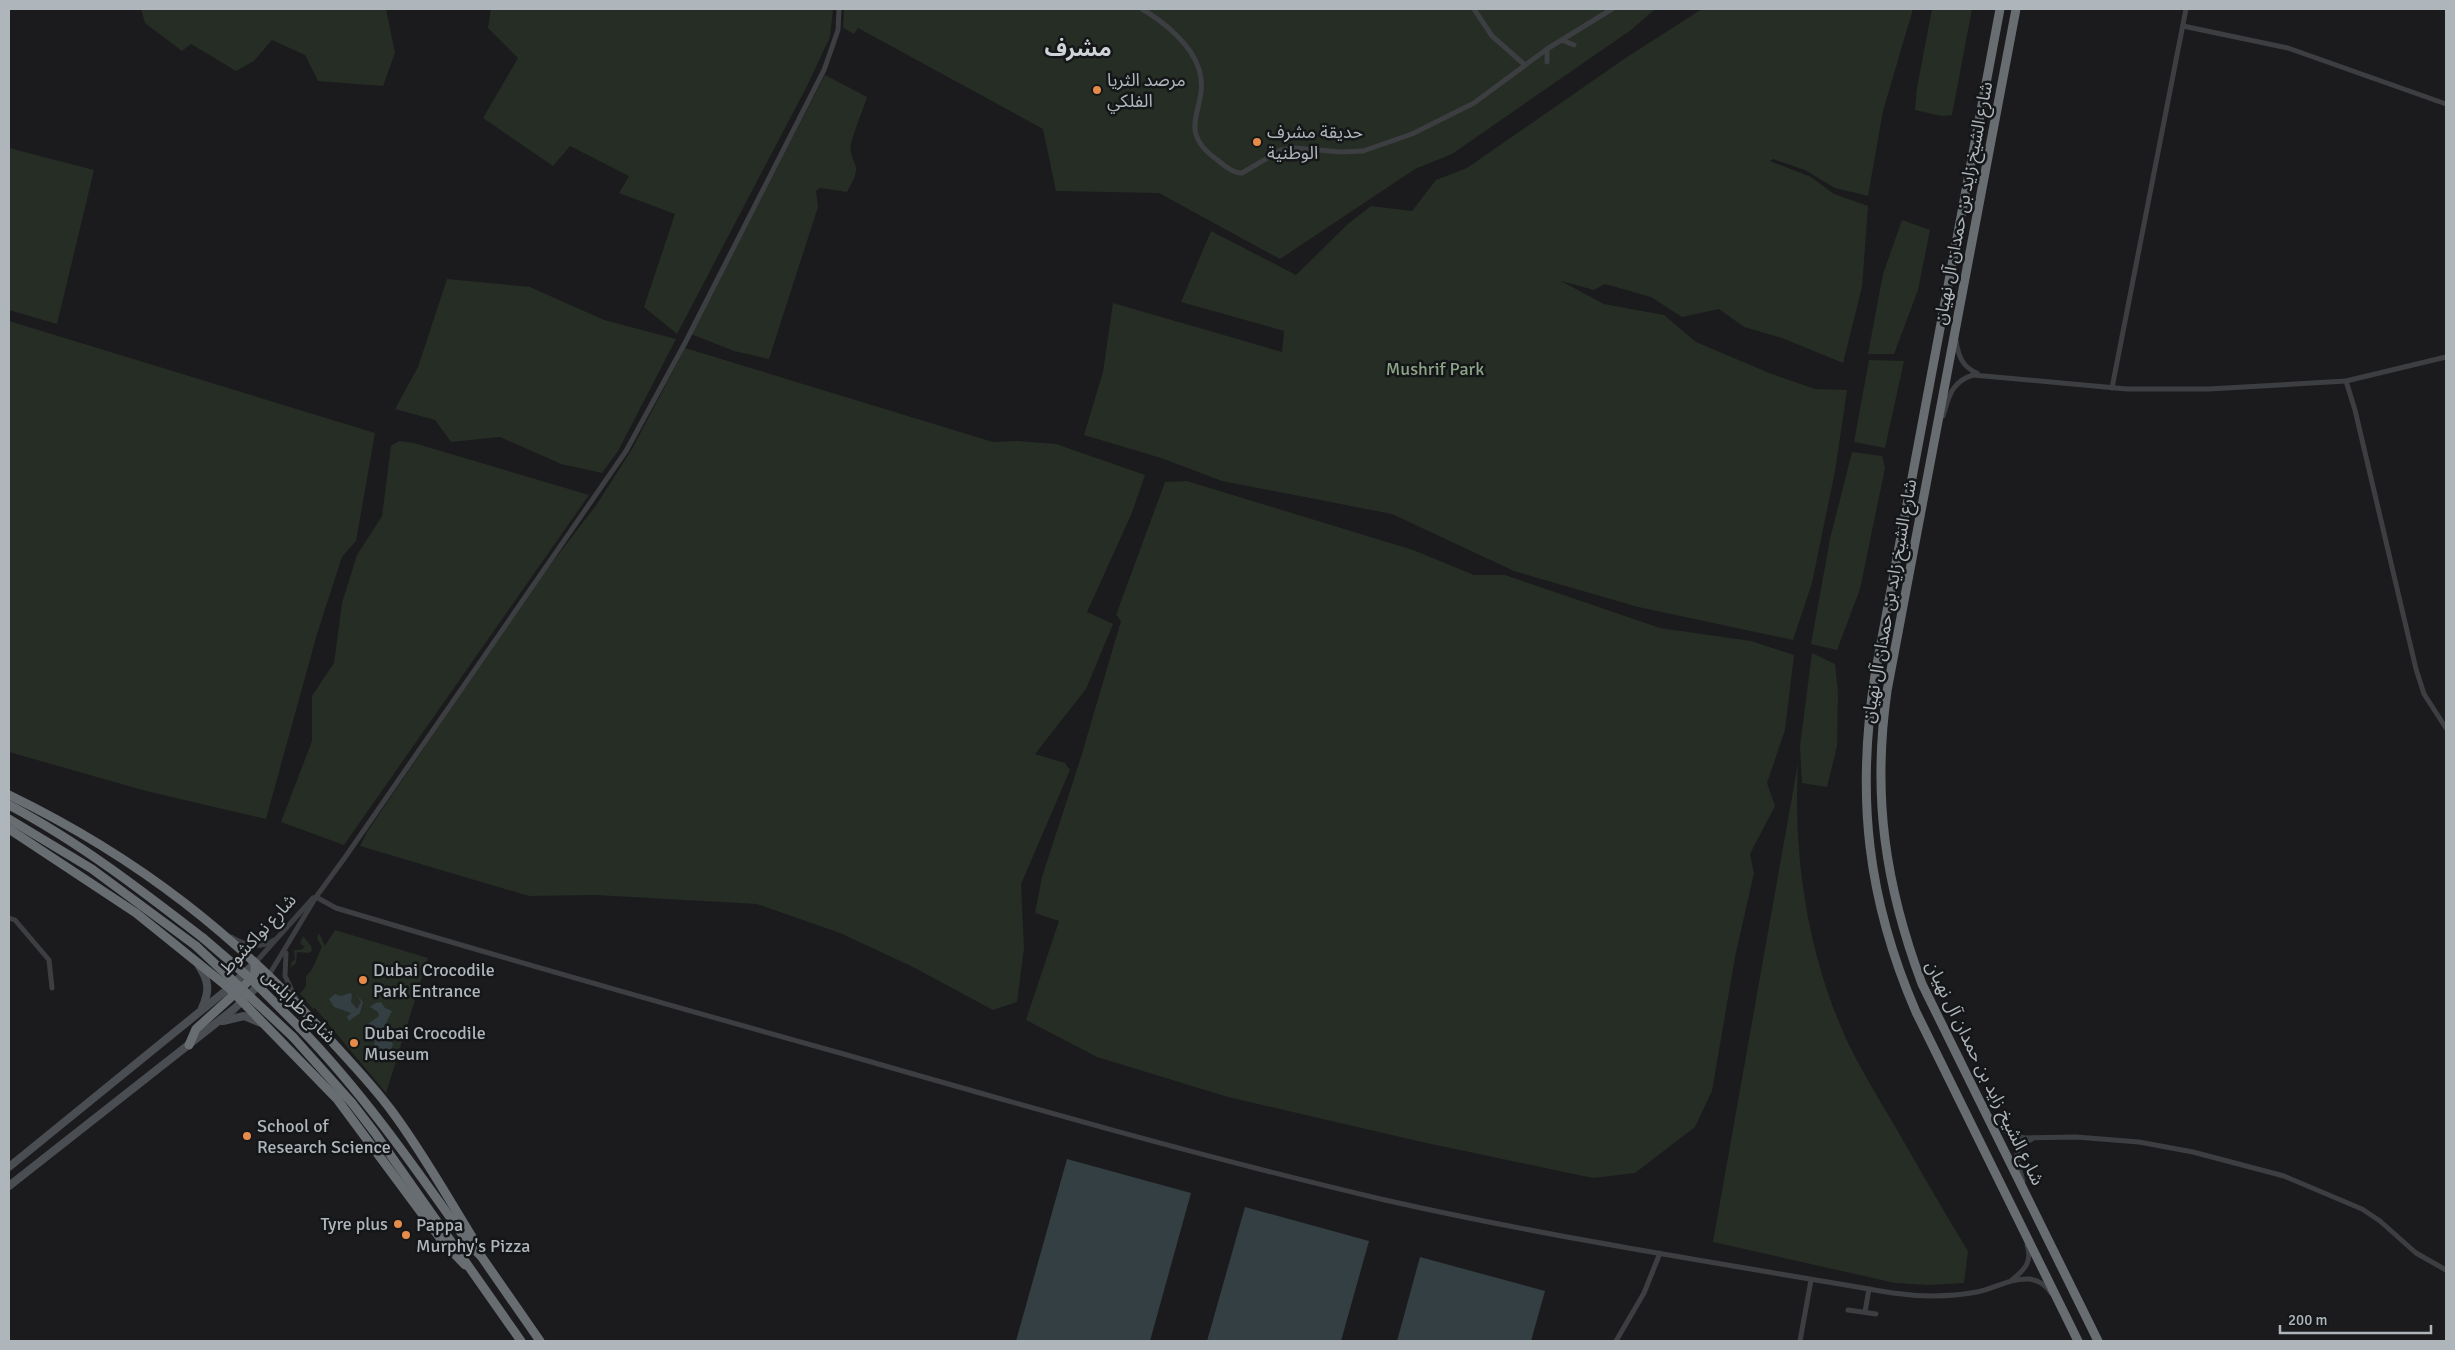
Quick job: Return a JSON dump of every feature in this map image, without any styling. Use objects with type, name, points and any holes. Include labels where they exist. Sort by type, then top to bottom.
[{"type":"highway","name":"شارع الشيخ زايد بن حمدان آل نهيان","points":[[2000,9],[1875,675],[1868,728],[1866,782],[1872,868],[1882,919],[1893,954],[1916,1012],[2078,1341]]},
{"type":"highway","name":"شارع الشيخ زايد بن حمدان آل نهيان","points":[[2016,9],[1885,706],[1881,770],[1883,826],[1889,872],[1912,956],[1930,1003],[2098,1341]]},
{"type":"highway","points":[[9,795],[79,831],[156,881],[226,935],[269,975],[298,1004],[395,1115],[472,1235],[481,1256]]},
{"type":"highway","name":"شارع طرابلس","points":[[9,805],[84,850],[130,881],[203,938],[253,981],[300,1028],[375,1114],[469,1244],[481,1256],[540,1341]]},
{"type":"highway","name":"شارع طرابلس","points":[[9,819],[92,869],[196,946],[293,1037],[352,1103],[375,1133],[456,1247],[465,1265],[520,1341]]},
{"type":"highway","points":[[9,829],[13,834],[114,898],[196,960],[243,1001],[323,1083],[351,1116],[447,1248],[465,1265]]},
{"type":"highway","points":[[188,1045],[196,1028],[232,991],[253,976],[255,963]]},
{"type":"street","points":[[839,9],[836,40],[822,75],[685,343],[626,451],[352,848],[316,897],[336,908],[490,954],[1042,1111],[1224,1160],[1428,1209],[1811,1280],[1915,1296],[1948,1296],[1978,1292],[2012,1280],[2029,1279],[2042,1284],[2069,1321]]},
{"type":"street","points":[[1142,9],[1172,32],[1197,66],[1201,84],[1195,129],[1198,143],[1205,151],[1238,173],[1246,172],[1271,154],[1286,149],[1352,152],[1383,146],[1463,110],[1495,89],[1547,49],[1612,9]]},
{"type":"street","points":[[1474,9],[1492,36],[1525,65]]},
{"type":"street","points":[[2112,388],[2186,9]]},
{"type":"street","points":[[2183,26],[2288,48],[2446,104]]},
{"type":"street","points":[[1562,40],[1574,45]]},
{"type":"street","points":[[1547,49],[1547,62]]},
{"type":"street","points":[[1955,332],[1961,360],[1966,366],[1980,374]]},
{"type":"street","points":[[1935,438],[1950,391],[1960,380],[1980,374],[2112,388],[2180,390],[2290,386],[2346,381],[2446,357]]},
{"type":"street","points":[[2346,381],[2355,410],[2416,669],[2424,694],[2446,728]]},
{"type":"street","name":"شارع نواكشوط","points":[[255,963],[306,904],[316,897]]},
{"type":"street","name":"شارع نواكشوط","points":[[9,1186],[243,1001],[269,975],[316,897]]},
{"type":"street","points":[[9,918],[15,920],[49,960],[52,988]]},
{"type":"street","points":[[226,935],[253,946],[266,944],[279,937]]},
{"type":"street","points":[[288,946],[284,962],[285,976],[298,1004]]},
{"type":"street","points":[[196,960],[208,985],[207,998],[200,1012]]},
{"type":"street","name":"شارع نواكشوط","points":[[9,1167],[200,1012],[232,991]]},
{"type":"street","points":[[214,1025],[230,1018],[244,1016],[256,1020],[274,1033]]},
{"type":"street","points":[[1982,1108],[2008,1133],[2033,1138],[2094,1138],[2147,1144],[2220,1158],[2284,1176],[2362,1209],[2380,1221],[2416,1253],[2446,1270]]},
{"type":"street","points":[[2024,1192],[2016,1151],[2019,1146],[2033,1138]]},
{"type":"street","points":[[2012,1280],[2026,1267],[2029,1258],[2015,1210]]},
{"type":"street","points":[[1616,1341],[1644,1293],[1660,1253]]},
{"type":"street","points":[[1800,1341],[1811,1280]]},
{"type":"street","points":[[1865,1312],[1868,1289]]},
{"type":"street","points":[[1848,1310],[1876,1314]]},
{"type":"green space","points":[[141,9],[386,9],[395,53],[383,86],[318,81],[305,55],[272,40],[254,61],[236,71],[191,44],[182,51],[145,23]]},
{"type":"green space","points":[[491,9],[833,9],[830,37],[807,86],[677,334],[644,307],[675,214],[619,193],[629,176],[570,146],[553,166],[483,118],[518,58],[488,28]]},
{"type":"green space","name":"حديقة مشرف الوطنية","points":[[844,9],[1655,9],[1631,30],[1452,154],[1415,169],[1280,259],[1159,193],[1056,191],[1043,129],[858,28],[854,34],[843,28]]},
{"type":"green space","name":"Mushrif Park","points":[[1702,9],[1913,9],[1883,111],[1868,196],[1835,188],[1805,170],[1773,159],[1770,161],[1811,177],[1834,194],[1868,206],[1862,287],[1843,363],[1782,338],[1744,327],[1719,309],[1682,317],[1651,297],[1605,284],[1594,290],[1561,281],[1604,304],[1664,315],[1696,342],[1769,373],[1815,389],[1847,390],[1835,471],[1812,583],[1793,640],[1638,607],[1514,571],[1392,514],[1222,481],[1161,458],[1084,435],[1103,372],[1113,303],[1282,352],[1284,331],[1181,302],[1211,231],[1296,275],[1349,223],[1371,206],[1412,211],[1436,180],[1467,168],[1627,57]]},
{"type":"green space","points":[[1932,9],[1972,9],[1952,115],[1942,116],[1915,110],[1917,88]]},
{"type":"green space","points":[[825,75],[867,97],[851,144],[856,174],[847,192],[820,188],[816,191],[818,207],[769,359],[734,351],[691,334]]},
{"type":"green space","points":[[9,148],[94,170],[57,324],[9,310]]},
{"type":"green space","points":[[1902,220],[1930,230],[1918,290],[1894,354],[1868,354],[1883,274]]},
{"type":"green space","points":[[447,279],[530,287],[604,320],[676,339],[618,451],[602,473],[561,464],[500,437],[451,442],[435,420],[395,409],[418,367]]},
{"type":"green space","points":[[9,321],[375,433],[356,541],[342,557],[317,634],[266,819],[146,791],[9,752]]},
{"type":"green space","points":[[685,348],[993,442],[1017,441],[1056,444],[1145,475],[1131,515],[1087,612],[1113,624],[1086,689],[1035,754],[1065,763],[1070,770],[1021,884],[1024,948],[1017,1002],[993,1010],[913,967],[840,933],[757,904],[595,895],[529,896],[360,846],[367,832],[534,586],[597,504],[632,449]]},
{"type":"green space","points":[[1869,360],[1904,361],[1885,448],[1854,442]]},
{"type":"green space","points":[[399,441],[414,443],[589,495],[344,845],[281,822],[312,741],[312,696],[334,663],[342,603],[357,555],[382,516],[391,446]]},
{"type":"green space","points":[[1852,452],[1882,456],[1885,468],[1860,589],[1837,650],[1811,644],[1830,539]]},
{"type":"green space","points":[[1187,481],[1413,550],[1474,575],[1505,575],[1660,628],[1751,641],[1794,655],[1785,730],[1767,783],[1775,806],[1750,854],[1754,873],[1735,957],[1712,1091],[1695,1127],[1635,1173],[1593,1178],[1422,1142],[1228,1097],[1097,1057],[1026,1020],[1059,921],[1035,913],[1042,877],[1081,757],[1121,621],[1116,615],[1165,482]]},
{"type":"green space","points":[[1812,653],[1835,664],[1838,693],[1837,746],[1827,787],[1802,783],[1800,746]]},
{"type":"green space","points":[[1798,763],[1797,798],[1801,867],[1805,901],[1820,969],[1831,1002],[1855,1057],[1968,1251],[1964,1283],[1929,1285],[1895,1283],[1713,1242]]},
{"type":"green space","points":[[335,930],[428,958],[386,1093],[315,1008],[313,1009],[300,994],[306,986],[306,976],[313,967],[322,947],[317,938],[319,933],[325,946]]},
{"type":"green space","points":[[303,936],[311,946],[312,951],[308,953],[297,952],[296,963],[290,968],[291,963],[295,959],[294,950],[300,950],[305,947],[300,943]]},
{"type":"shaded area","points":[[335,994],[341,996],[352,994],[351,1002],[357,1009],[361,1002],[356,994],[363,1002],[360,1013],[349,1021],[347,1017],[351,1013],[334,1007],[329,999]]},
{"type":"shaded area","points":[[381,1002],[385,1008],[392,1011],[383,1029],[393,1044],[389,1057],[385,1062],[381,1061],[374,1046],[376,1036],[374,1026],[370,1027],[368,1024],[379,1016],[378,1012],[370,1007],[375,1003]]},
{"type":"shaded area","points":[[1067,1159],[1191,1193],[1150,1341],[1016,1341]]},
{"type":"shaded area","points":[[1245,1207],[1369,1241],[1341,1341],[1207,1341]]},
{"type":"shaded area","points":[[1420,1257],[1545,1291],[1531,1341],[1397,1341]]},
{"type":"place","name":"مرصد الثريا الفلكي","points":[[1097,90]]},
{"type":"place","name":"حديقة مشرف الوطنية","points":[[1257,142]]},
{"type":"place","name":"Dubai Crocodile Park Entrance","points":[[363,980]]},
{"type":"place","name":"Dubai Crocodile Museum","points":[[354,1043]]},
{"type":"place","name":"School of Research Science","points":[[247,1136]]},
{"type":"place","name":"Tyre plus","points":[[398,1224]]},
{"type":"place","name":"Pappa Murphy's Pizza","points":[[406,1235]]},
{"type":"district","name":"مشرف","points":[[1078,48]]}]
